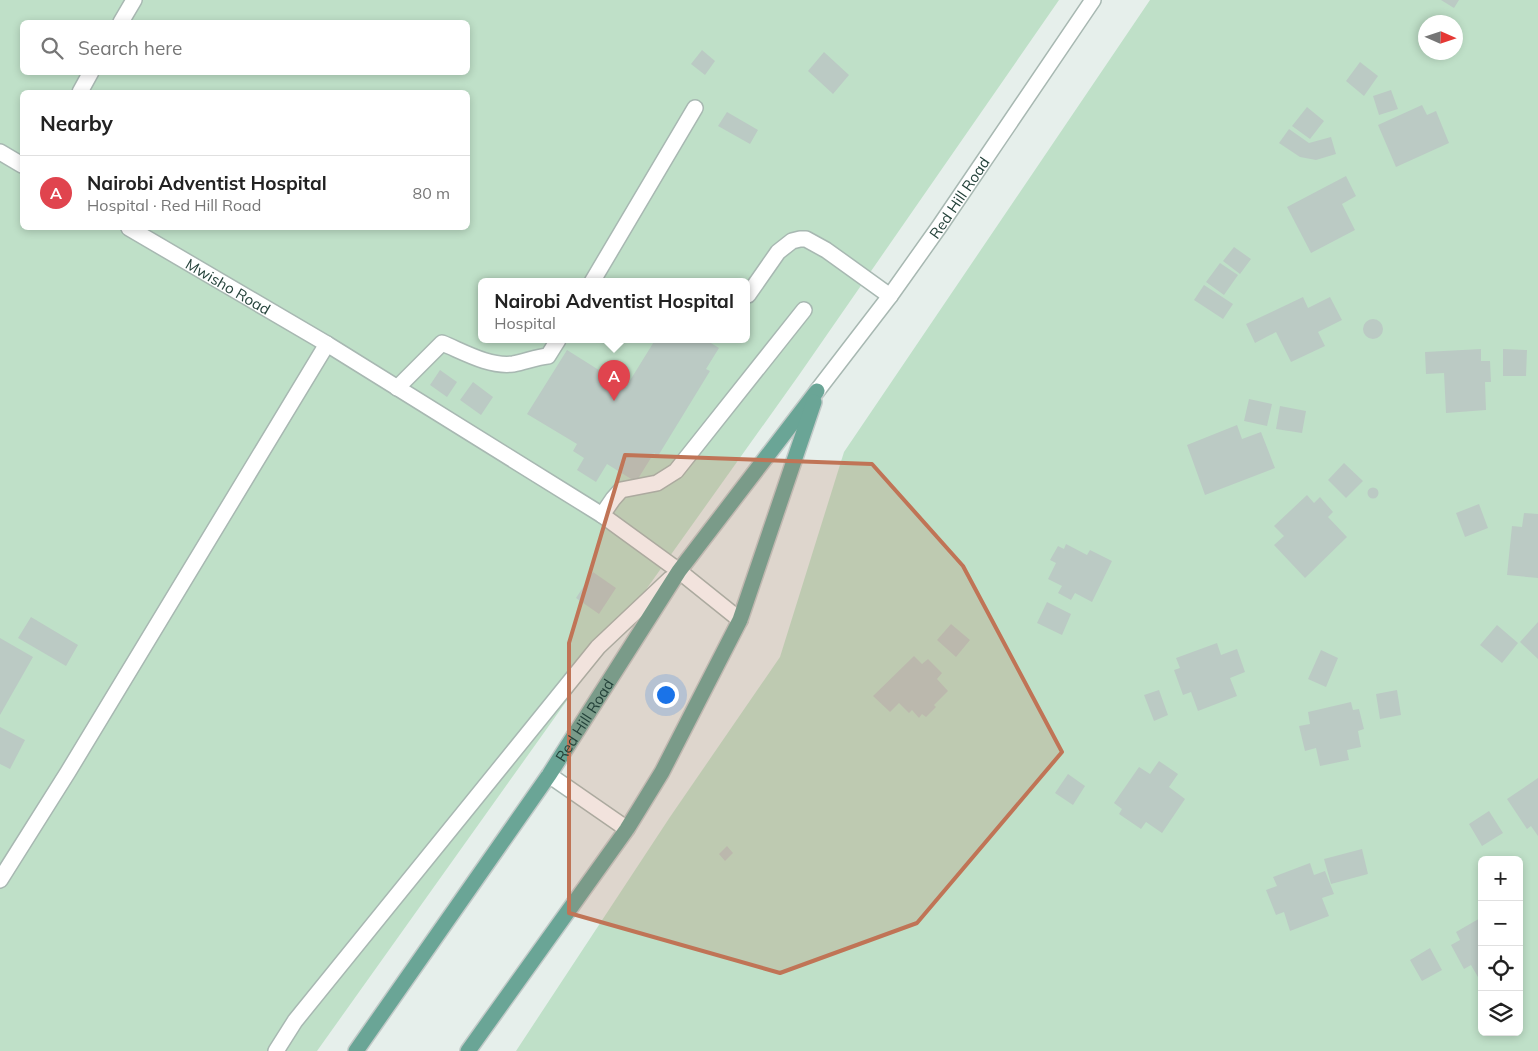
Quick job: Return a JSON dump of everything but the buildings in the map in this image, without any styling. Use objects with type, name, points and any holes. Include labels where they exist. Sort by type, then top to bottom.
[{"type":"main road","name":"Red Hill Road","points":[[356,1051],[549,775],[680,571],[817,391]]},
{"type":"main road","name":"Red Hill Road","points":[[468,1051],[627,829],[662,772],[740,620],[817,391]]},
{"type":"street","points":[[122,20],[134,0]]},
{"type":"street","name":"Red Hill Road","points":[[817,391],[890,296],[939,228],[1093,0]]},
{"type":"street","points":[[81,90],[90,75]]},
{"type":"street","points":[[594,278],[695,108]]},
{"type":"street","points":[[0,152],[20,164]]},
{"type":"street","name":"Mwisho Road","points":[[132,230],[327,344],[602,515],[680,571],[740,620]]},
{"type":"street","points":[[750,292],[778,252],[792,240],[806,239],[826,250],[890,296]]},
{"type":"street","points":[[602,515],[612,499],[621,490],[657,482],[676,471],[804,310]]},
{"type":"street","points":[[397,388],[442,343],[485,361],[512,364],[538,356],[548,356],[556,343]]},
{"type":"street","points":[[0,880],[68,772],[327,344]]},
{"type":"street","points":[[276,1051],[295,1021],[598,647],[680,571]]},
{"type":"street","points":[[549,775],[627,829]]},
{"type":"highlighted area","points":[[625,455],[872,464],[963,566],[1062,752],[917,923],[780,973],[569,913],[569,643]]},
{"type":"green space","points":[[0,0],[1059,0],[799,375],[317,1051],[0,1051]]},
{"type":"green space","points":[[1150,0],[1538,0],[1538,1051],[516,1051],[670,817],[780,657],[844,452]]},
{"type":"place","name":"Nairobi Adventist Hospital","points":[[614,401]]}]
